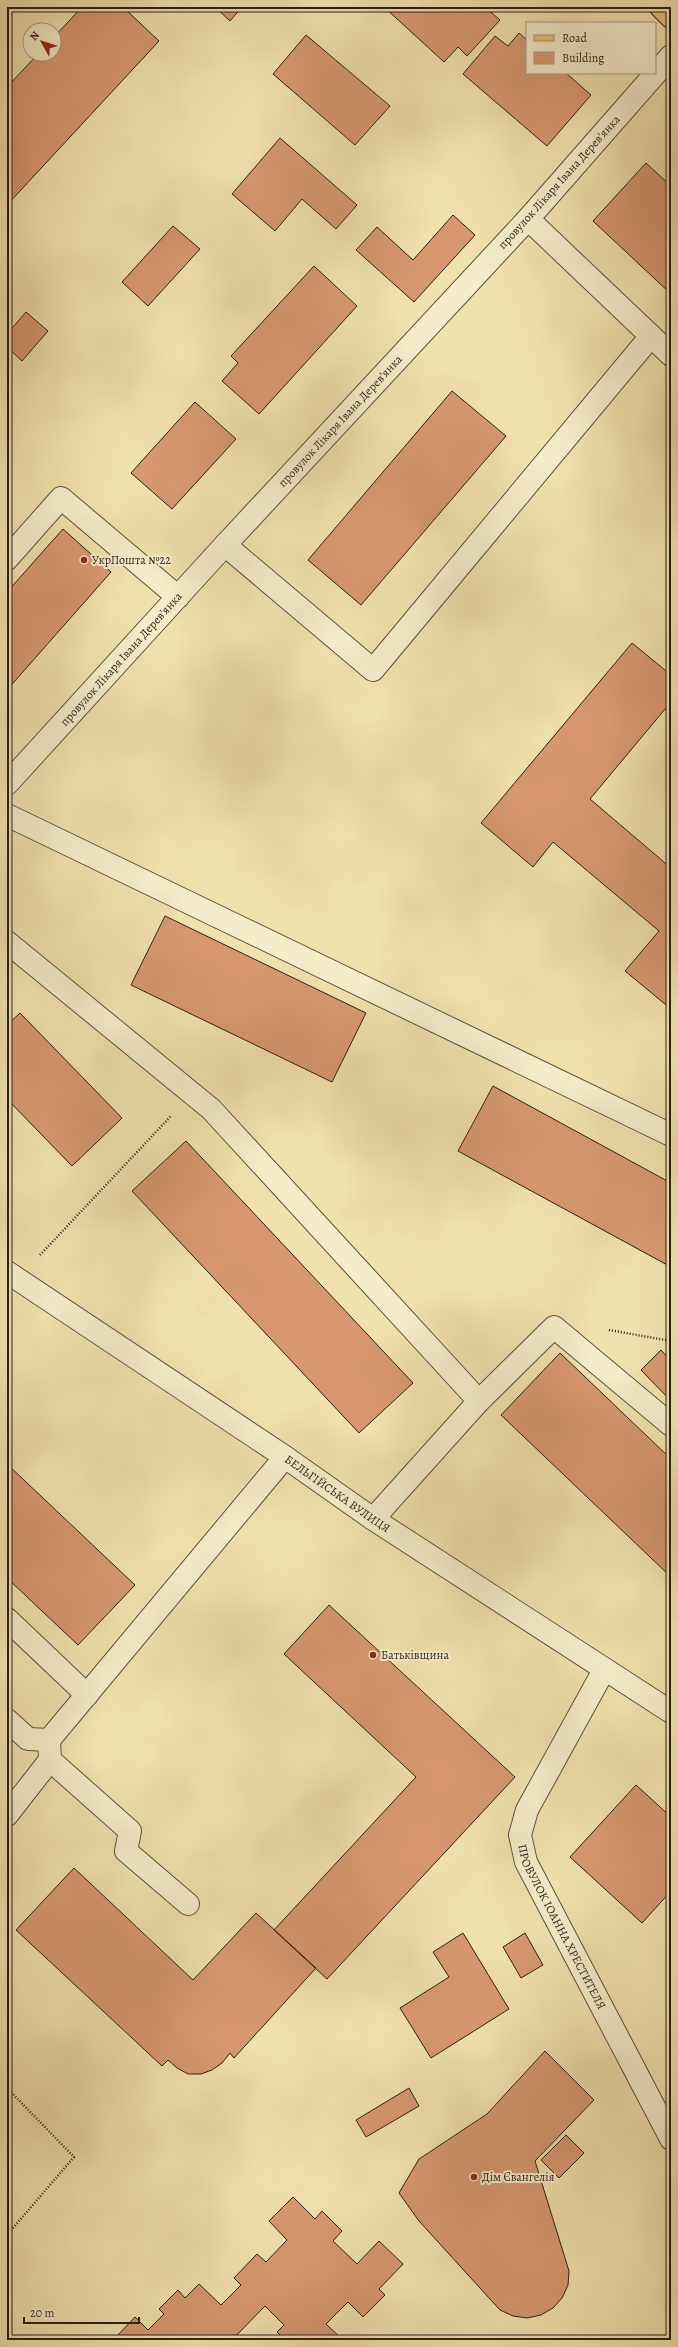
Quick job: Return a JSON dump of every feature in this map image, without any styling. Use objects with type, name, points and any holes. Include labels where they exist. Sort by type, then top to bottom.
[{"type":"main road","points":[[661,7],[671,17]]},
{"type":"street","name":"провулок Лікаря Івана Деревʼянка","points":[[656,73],[671,56]]},
{"type":"street","name":"провулок Лікаря Івана Деревʼянка","points":[[7,784],[225,545],[528,219],[655,74]]},
{"type":"street","points":[[528,219],[671,355]]},
{"type":"street","points":[[225,545],[373,670],[651,336]]},
{"type":"street","points":[[7,559],[61,498],[178,597]]},
{"type":"street","points":[[7,815],[671,1134]]},
{"type":"street","points":[[7,942],[211,1109],[479,1401]]},
{"type":"street","name":"БЕЛЬГІЙСЬКА ВУЛИЦЯ","points":[[12,1275],[285,1457],[373,1518],[604,1670],[671,1712]]},
{"type":"street","points":[[373,1518],[479,1401],[554,1327],[671,1425]]},
{"type":"street","points":[[7,1814],[86,1695],[285,1457]]},
{"type":"street","points":[[7,1619],[86,1695]]},
{"type":"street","name":"ПРОВУЛОК ІОАННА ХРЕСТИТЕЛЯ","points":[[604,1670],[527,1810],[520,1835],[526,1862],[671,2139]]},
{"type":"street","points":[[7,1720],[28,1740],[49,1750],[130,1831],[126,1851],[188,1904]]},
{"type":"path","points":[[12,1275],[192,1093]]},
{"type":"path","points":[[602,1330],[618,1330],[671,1340]]},
{"type":"path","points":[[7,2088],[74,2157],[7,2236]]},
{"type":"building","points":[[82,7],[123,7],[159,41],[7,205],[7,87],[30,62],[62,62],[62,28]]},
{"type":"building","points":[[215,7],[242,7],[230,21]]},
{"type":"building","points":[[384,7],[485,7],[500,20],[467,56],[458,47],[444,62]]},
{"type":"building","points":[[519,33],[526,39],[526,74],[567,74],[591,95],[547,146],[463,74],[495,36],[508,46]]},
{"type":"building","points":[[306,35],[390,106],[355,145],[273,74]]},
{"type":"building","points":[[280,138],[357,205],[336,229],[302,199],[275,231],[232,194]]},
{"type":"building","points":[[646,163],[671,186],[671,294],[593,221]]},
{"type":"building","points":[[453,215],[475,235],[414,302],[356,250],[377,227],[413,260]]},
{"type":"building","points":[[173,226],[200,249],[148,306],[122,282]]},
{"type":"building","points":[[314,266],[357,306],[259,414],[222,381],[238,363],[231,356]]},
{"type":"building","points":[[26,312],[48,331],[22,361],[7,347],[7,334]]},
{"type":"building","points":[[452,391],[506,436],[361,605],[308,560]]},
{"type":"building","points":[[195,402],[236,439],[172,509],[131,473]]},
{"type":"building","points":[[63,529],[111,572],[7,690],[7,592]]},
{"type":"building","points":[[632,643],[671,675],[671,702],[590,799],[671,868],[671,1009],[625,971],[659,931],[553,842],[533,867],[481,823]]},
{"type":"building","points":[[165,916],[366,1013],[332,1082],[131,985]]},
{"type":"building","points":[[20,1013],[122,1118],[72,1166],[7,1099],[7,1025]]},
{"type":"building","points":[[493,1086],[671,1183],[671,1267],[458,1151]]},
{"type":"building","points":[[186,1141],[413,1383],[359,1433],[132,1191]]},
{"type":"building","points":[[661,1350],[671,1361],[671,1401],[641,1370]]},
{"type":"building","points":[[560,1353],[671,1459],[671,1577],[501,1415]]},
{"type":"building","points":[[7,1464],[135,1585],[78,1645],[7,1578]]},
{"type":"building","points":[[329,1605],[515,1777],[327,1979],[274,1930],[416,1777],[284,1654]]},
{"type":"building","points":[[636,1785],[671,1817],[671,1891],[642,1923],[570,1857]]},
{"type":"building","points":[[74,1868],[193,1980],[256,1913],[316,1968],[234,2058],[230,2053],[222,2063],[212,2070],[201,2074],[188,2074],[177,2068],[168,2060],[162,2066],[16,1930]]},
{"type":"building","points":[[463,1933],[509,2009],[431,2058],[400,2008],[449,1977],[433,1952]]},
{"type":"building","points":[[525,1933],[543,1965],[521,1978],[503,1947]]},
{"type":"building","name":"Дім Євангелія","points":[[545,2051],[594,2100],[535,2161],[569,2271],[568,2285],[562,2298],[553,2308],[541,2315],[527,2318],[513,2316],[500,2310],[419,2221],[399,2193],[419,2159],[487,2114]]},
{"type":"building","points":[[409,2088],[419,2106],[366,2137],[356,2120]]},
{"type":"building","points":[[566,2135],[584,2153],[559,2178],[541,2160]]},
{"type":"building","points":[[293,2197],[315,2219],[322,2211],[342,2231],[333,2241],[357,2264],[379,2241],[403,2264],[379,2289],[385,2295],[363,2317],[348,2302],[326,2324],[343,2340],[285,2340],[277,2332],[284,2325],[265,2306],[232,2340],[115,2338],[135,2317],[148,2330],[164,2314],[159,2309],[178,2290],[185,2298],[199,2284],[221,2305],[241,2285],[234,2278],[257,2254],[266,2262],[287,2240],[269,2221]]},
{"type":"place","name":"УкрПошта №22","points":[[84,560]]},
{"type":"place","name":"Батьківщина","points":[[373,1655]]},
{"type":"place","name":"Дім Євангелія","points":[[474,2177]]}]
